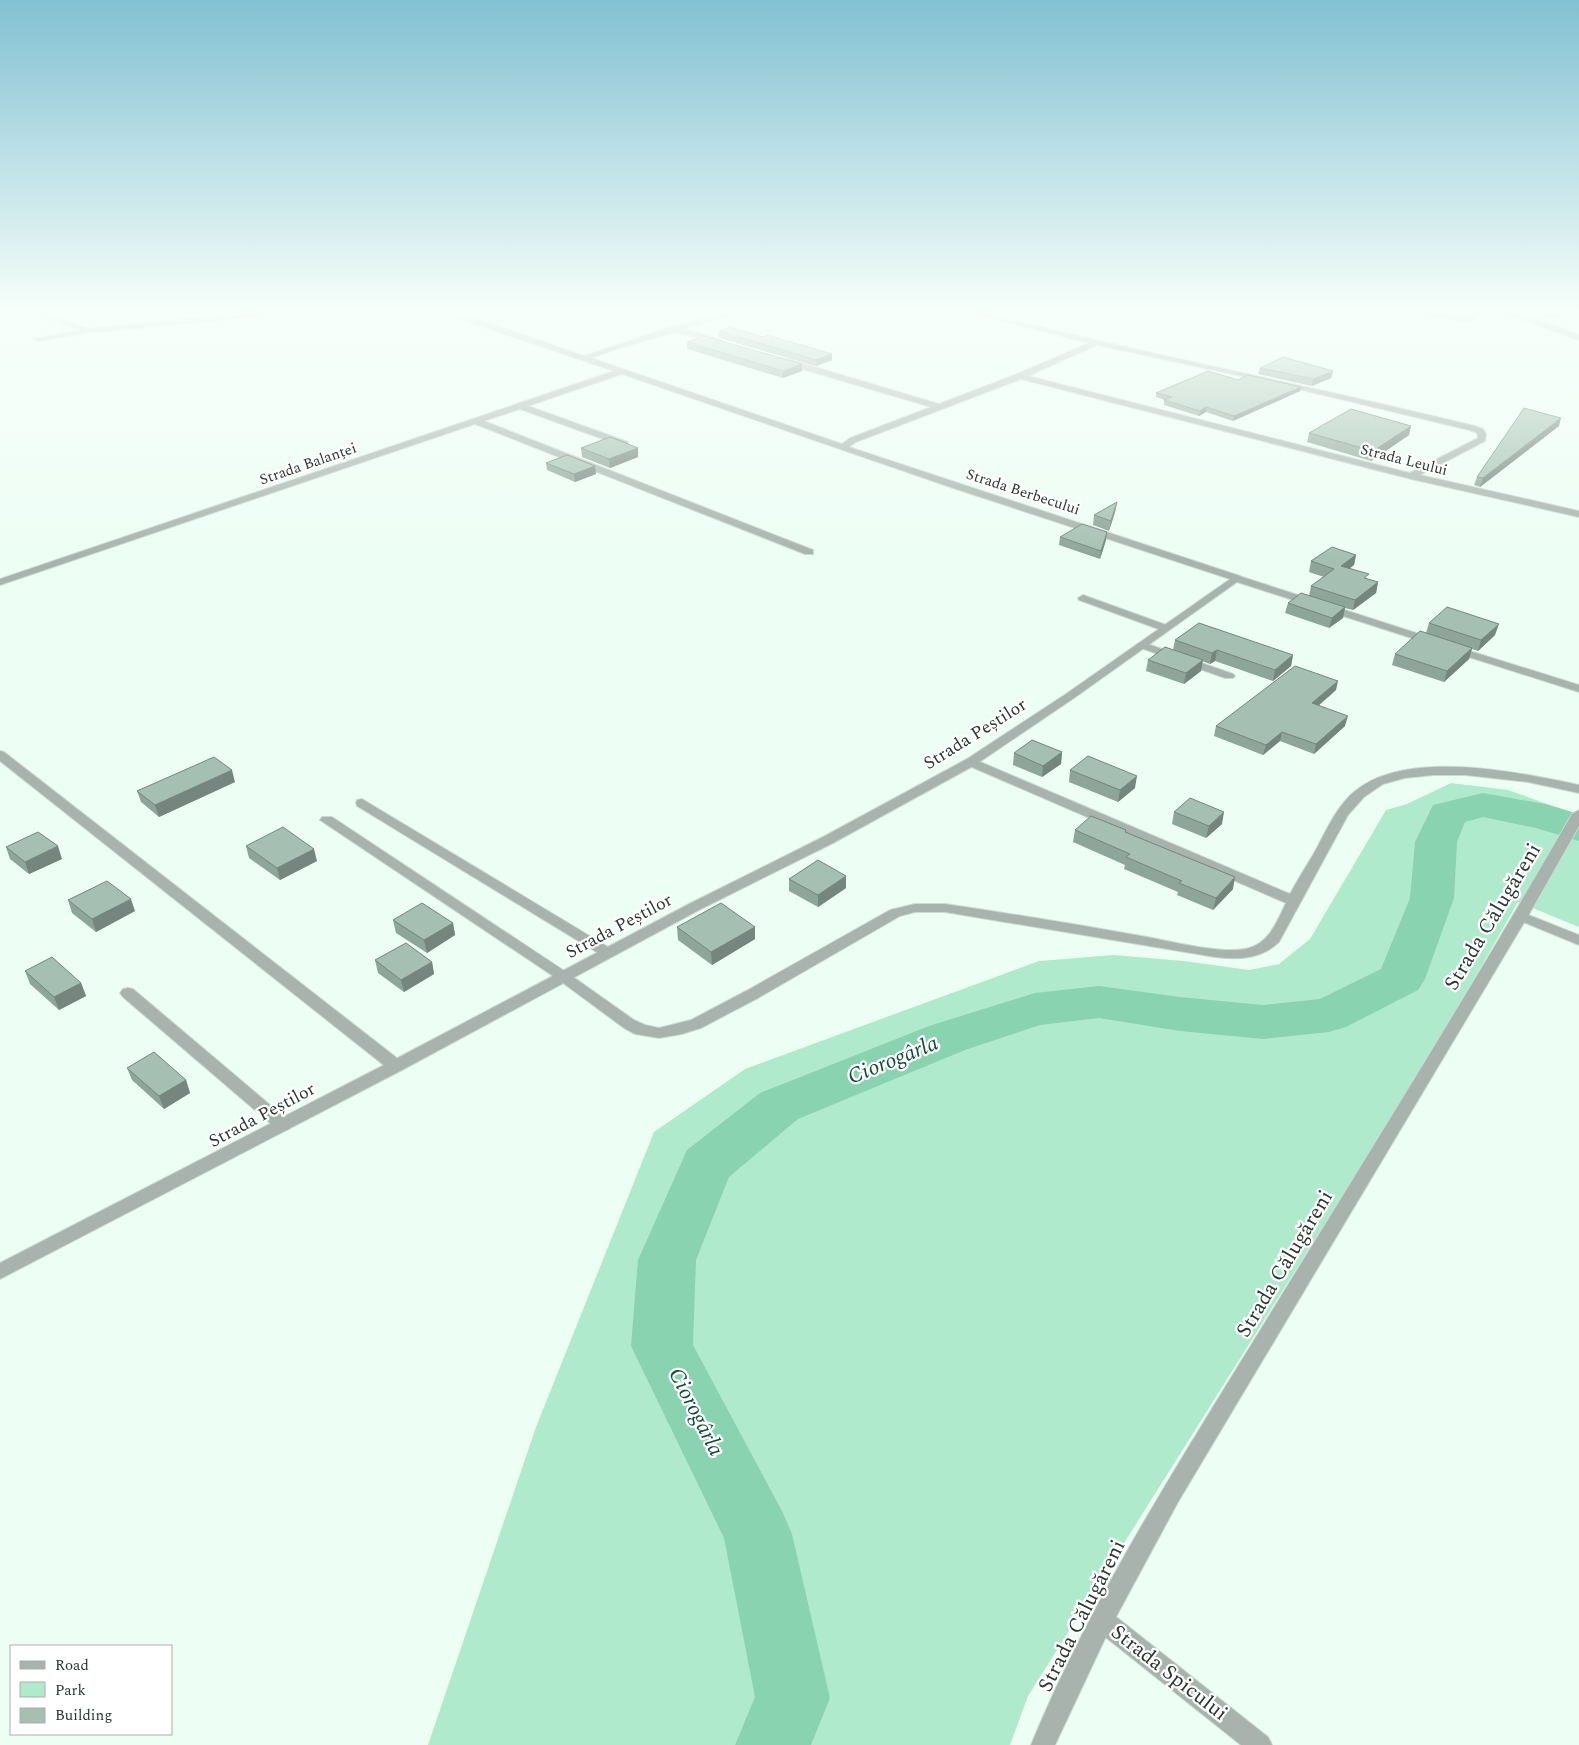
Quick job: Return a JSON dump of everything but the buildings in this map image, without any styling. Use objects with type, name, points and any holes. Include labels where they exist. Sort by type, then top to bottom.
[{"type":"street","name":"Strada Balanței","points":[[0,582],[552,395]]},
{"type":"street","name":"Strada Berbecului","points":[[694,395],[1236,578],[1579,689]]},
{"type":"street","points":[[901,395],[940,407]]},
{"type":"street","points":[[843,447],[853,440],[970,395]]},
{"type":"street","name":"Strada Leului","points":[[1096,395],[1412,476],[1579,514]]},
{"type":"street","points":[[1328,395],[1472,428],[1480,431],[1482,434],[1482,439],[1478,442],[1412,476]]},
{"type":"street","points":[[521,406],[636,448]]},
{"type":"street","points":[[476,421],[809,552]]},
{"type":"street","name":"Strada Peștilor","points":[[0,1272],[396,1066],[694,907],[828,840],[971,762],[1070,696],[1236,578]]},
{"type":"street","points":[[1083,598],[1165,628]]},
{"type":"street","points":[[1142,645],[1229,676]]},
{"type":"street","points":[[0,755],[396,1066]]},
{"type":"street","points":[[971,762],[1293,901]]},
{"type":"street","points":[[327,820],[564,977],[629,1024],[641,1030],[659,1033],[682,1029],[696,1024],[753,994],[895,913],[915,908],[954,909],[1181,948],[1224,953],[1249,953],[1265,946],[1280,932],[1293,901],[1339,819],[1360,794],[1382,781],[1428,772],[1462,770],[1500,774],[1579,789]]},
{"type":"street","points":[[362,803],[608,953]]},
{"type":"street","name":"Strada Călugăreni","points":[[1043,1745],[1102,1620],[1172,1495],[1545,877],[1579,814]]},
{"type":"street","points":[[1521,916],[1579,940]]},
{"type":"street","points":[[128,993],[283,1125]]},
{"type":"street","name":"Strada Spicului","points":[[1102,1620],[1260,1745]]},
{"type":"green space","points":[[1451,783],[1508,790],[1579,815],[1579,927],[1518,902],[1432,1053],[1028,1696],[1010,1745],[428,1745],[536,1427],[654,1132],[745,1069],[1039,961],[1114,955],[1184,961],[1249,970],[1279,964],[1310,939],[1386,810],[1407,804]]},
{"type":"waterway","name":"Ciorogârla","points":[[773,1745],[793,1698],[758,1534],[662,1346],[667,1260],[706,1165],[779,1106],[947,1038],[1035,1009],[1099,1002],[1180,1014],[1263,1022],[1329,1015],[1401,979],[1432,898],[1436,842],[1448,814],[1483,805],[1545,817],[1579,828]]}]
